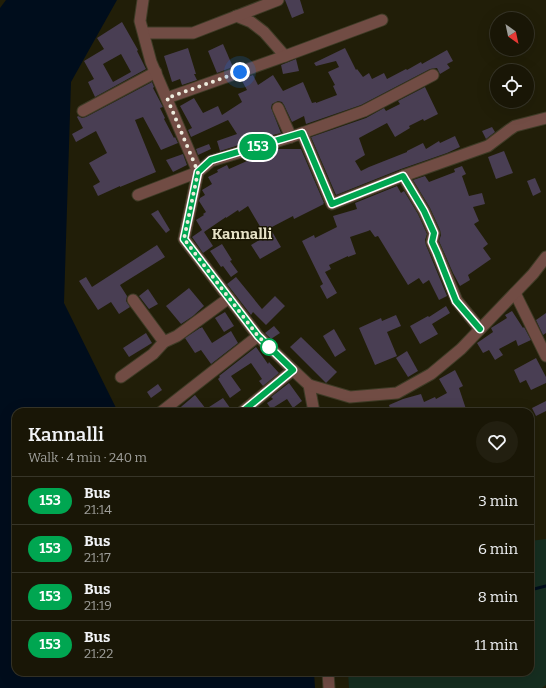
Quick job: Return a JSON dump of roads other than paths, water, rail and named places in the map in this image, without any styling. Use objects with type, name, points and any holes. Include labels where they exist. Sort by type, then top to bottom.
[{"type":"street","points":[[143,0],[140,21],[151,62],[198,172],[184,239],[258,336],[309,385],[350,397],[397,393],[430,374],[461,349],[515,293],[546,257]]},
{"type":"street","points":[[144,34],[194,33],[278,0]]},
{"type":"street","points":[[236,16],[251,22],[264,32],[285,56]]},
{"type":"street","points":[[167,98],[382,20]]},
{"type":"street","points":[[83,111],[156,72]]},
{"type":"street","points":[[138,195],[198,172],[211,160],[291,137],[364,111],[433,75]]},
{"type":"street","points":[[278,108],[291,137]]},
{"type":"street","points":[[302,133],[332,204],[403,176],[488,146],[515,126],[546,118]]},
{"type":"street","points":[[403,176],[424,211],[434,233],[432,242],[456,301],[480,329]]},
{"type":"street","points":[[515,293],[546,356]]},
{"type":"street","points":[[121,376],[153,354],[164,342],[177,336],[229,298]]},
{"type":"street","points":[[133,300],[164,342]]},
{"type":"street","points":[[166,408],[258,336]]},
{"type":"street","points":[[247,408],[293,370]]},
{"type":"street","points":[[309,385],[313,408]]},
{"type":"street","points":[[328,676],[329,688]]},
{"type":"water","points":[[6,0],[117,0],[71,82],[64,303],[116,408],[12,408],[12,676],[314,676],[315,688],[0,688],[0,8]]},
{"type":"waterway","points":[[534,589],[546,586]]},
{"type":"district","name":"Kannalli","points":[[242,234]]}]
